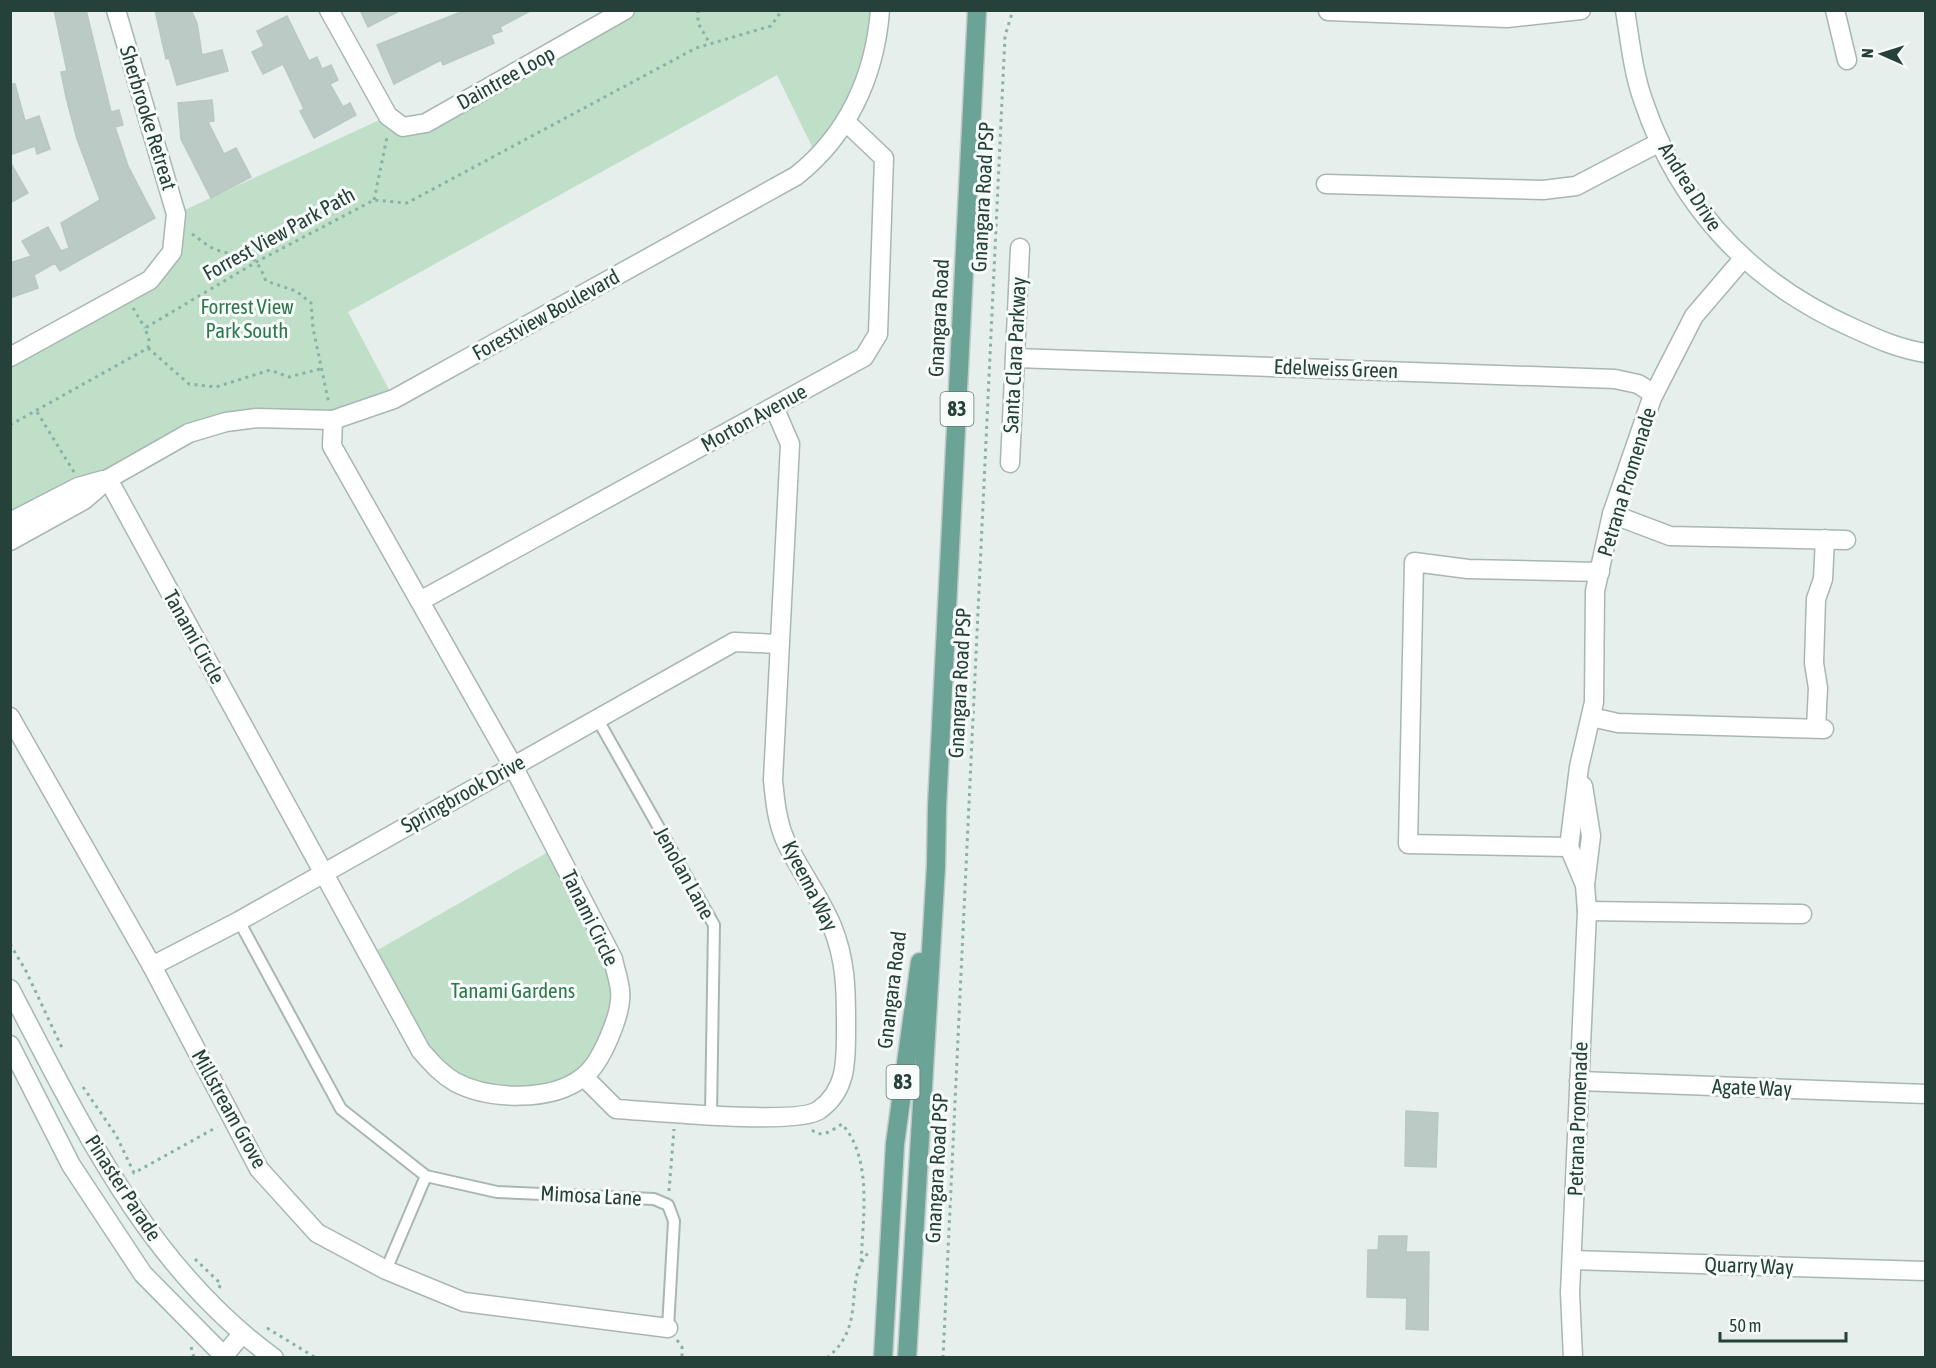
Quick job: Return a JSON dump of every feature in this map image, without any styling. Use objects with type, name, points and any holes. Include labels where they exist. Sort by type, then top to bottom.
[{"type":"main road","name":"Gnangara Road","points":[[907,1358],[935,890],[937,807],[977,10]]},
{"type":"main road","name":"Gnangara Road","points":[[883,1358],[895,1144],[919,977],[927,874],[937,807]]},
{"type":"street","name":"Sherbrooke Retreat","points":[[10,357],[150,280],[172,252],[176,214],[116,10]]},
{"type":"street","points":[[329,10],[388,116]]},
{"type":"street","name":"Forestview Boulevard","points":[[10,541],[84,500],[108,479],[189,433],[226,422],[279,417],[333,420],[394,399],[796,176],[818,159],[846,122],[874,56],[880,10]]},
{"type":"street","points":[[1329,11],[1507,18],[1581,10]]},
{"type":"street","name":"Andrea Drive","points":[[1625,10],[1642,99],[1660,142],[1707,222],[1742,260],[1815,312],[1898,349],[1926,353]]},
{"type":"street","points":[[1835,10],[1847,60]]},
{"type":"street","name":"Daintree Loop","points":[[388,116],[404,127],[426,123],[622,11]]},
{"type":"street","name":"Morton Avenue","points":[[420,601],[864,357],[878,334],[884,158],[846,122]]},
{"type":"street","points":[[1326,184],[1543,190],[1565,188],[1576,186],[1660,142]]},
{"type":"street","name":"Santa Clara Parkway","points":[[1010,463],[1020,248]]},
{"type":"street","name":"Petrana Promenade","points":[[1569,847],[1579,767],[1594,702],[1595,591],[1612,514],[1654,394],[1694,316],[1742,260]]},
{"type":"street","name":"Edelweiss Green","points":[[1015,358],[1615,379],[1638,384],[1654,394]]},
{"type":"street","name":"Kyeema Way","points":[[584,1077],[616,1109],[711,1114],[798,1117],[817,1112],[840,1088],[846,1066],[846,967],[832,925],[786,841],[776,809],[773,780],[790,444],[774,407]]},
{"type":"street","name":"Tanami Circle","points":[[108,479],[421,1052],[438,1071],[456,1083],[486,1093],[518,1097],[558,1090],[584,1077],[603,1050],[615,1021],[621,992],[613,959],[513,766],[332,446],[333,420]]},
{"type":"street","name":"Forestview Boulevard","points":[[10,522],[81,487],[108,479]]},
{"type":"street","points":[[1612,514],[1670,536],[1846,540]]},
{"type":"street","points":[[1591,717],[1618,723],[1820,729],[1814,663],[1816,599],[1823,579],[1825,539]]},
{"type":"street","points":[[1585,885],[1569,847],[1408,844],[1414,562],[1468,568],[1600,572]]},
{"type":"street","name":"Springbrook Drive","points":[[152,966],[239,921],[734,642],[779,644]]},
{"type":"street","name":"Millstream Grove","points":[[10,717],[152,966],[259,1169],[317,1233],[386,1270],[464,1302],[668,1328]]},
{"type":"street","points":[[1579,767],[1591,836],[1585,885]]},
{"type":"street","name":"Petrana Promenade","points":[[1572,1356],[1570,1310],[1587,911],[1585,885]]},
{"type":"street","points":[[1587,911],[1802,914]]},
{"type":"street","name":"Pinaster Parade","points":[[10,988],[99,1157],[170,1260],[242,1334],[274,1358]]},
{"type":"street","name":"Pinaster Parade","points":[[10,1045],[71,1165],[143,1274],[224,1357]]},
{"type":"street","name":"Agate Way","points":[[1579,1081],[1926,1094]]},
{"type":"street","name":"Quarry Way","points":[[1572,1260],[1926,1271]]},
{"type":"street","points":[[224,1357],[242,1334]]},
{"type":"lane","name":"Jenolan Lane","points":[[598,720],[714,925],[711,1114]]},
{"type":"lane","name":"Mimosa Lane","points":[[239,921],[341,1109],[426,1176],[497,1192],[654,1199],[668,1205],[674,1221],[668,1328]]},
{"type":"lane","points":[[386,1270],[426,1176]]},
{"type":"path","points":[[698,10],[698,23],[710,44]]},
{"type":"path","name":"Forrest View Park Path","points":[[144,328],[258,261],[374,200],[407,203],[696,48],[771,26],[782,10]]},
{"type":"path","name":"Gnangara Road PSP","points":[[943,1358],[1005,36],[1013,10]]},
{"type":"path","points":[[374,200],[386,148],[388,116]]},
{"type":"path","points":[[175,225],[216,250],[246,254],[258,261],[266,281],[296,291],[311,303],[320,368],[333,420]]},
{"type":"path","points":[[124,294],[144,328],[149,340],[148,348]]},
{"type":"path","points":[[148,348],[189,384],[216,387],[270,370],[289,377],[320,368]]},
{"type":"path","points":[[10,426],[148,348]]},
{"type":"path","points":[[37,412],[81,487]]},
{"type":"path","points":[[10,944],[26,971],[66,1056]]},
{"type":"path","points":[[76,1077],[116,1135],[134,1173],[232,1118]]},
{"type":"path","points":[[668,1205],[675,1112]]},
{"type":"path","points":[[798,1117],[815,1133],[827,1134],[842,1124],[848,1131],[862,1166],[861,1266],[850,1329],[836,1350],[827,1358]]},
{"type":"path","points":[[861,1266],[868,1253],[890,1231]]},
{"type":"path","points":[[221,1284],[226,1291]]},
{"type":"path","points":[[264,1327],[316,1358]]},
{"type":"green space","name":"Forrest View Park South","points":[[625,11],[880,11],[874,56],[818,159],[777,75],[348,312],[394,399],[333,420],[226,422],[11,523],[11,357],[150,280],[172,252],[176,214],[388,116],[403,127]]},
{"type":"green space","name":"Tanami Gardens","points":[[555,848],[621,992],[584,1077],[518,1097],[438,1071],[369,955]]},
{"type":"building","points":[[54,10],[86,10],[111,112],[119,110],[123,125],[115,127],[128,166],[155,218],[60,271],[55,263],[34,275],[38,288],[10,298],[10,263],[31,256],[22,241],[48,227],[61,251],[69,248],[61,223],[100,200],[77,139],[66,97],[61,72],[67,71]]},
{"type":"building","points":[[155,10],[191,10],[197,23],[202,55],[222,50],[228,71],[177,85],[169,58],[166,59]]},
{"type":"building","points":[[360,10],[401,10],[368,27]]},
{"type":"building","points":[[466,10],[532,10],[500,27],[502,31],[491,35],[494,43],[443,65],[441,60],[394,84],[377,45]]},
{"type":"building","points":[[287,16],[309,61],[317,57],[322,69],[331,65],[338,80],[330,84],[343,107],[350,103],[356,115],[314,138],[300,111],[304,109],[283,64],[263,74],[252,52],[264,46],[257,31]]},
{"type":"building","points":[[10,84],[15,84],[25,121],[39,116],[50,149],[37,154],[35,146],[10,155]]},
{"type":"building","points":[[212,100],[214,121],[208,122],[224,154],[236,148],[251,177],[211,198],[181,139],[178,103]]},
{"type":"building","points":[[10,162],[28,193],[10,203]]},
{"type":"building","points":[[1406,1111],[1438,1113],[1436,1167],[1405,1166]]},
{"type":"building","points":[[1379,1236],[1407,1236],[1406,1252],[1429,1252],[1428,1330],[1406,1329],[1407,1298],[1367,1297],[1368,1250],[1378,1250]]}]
